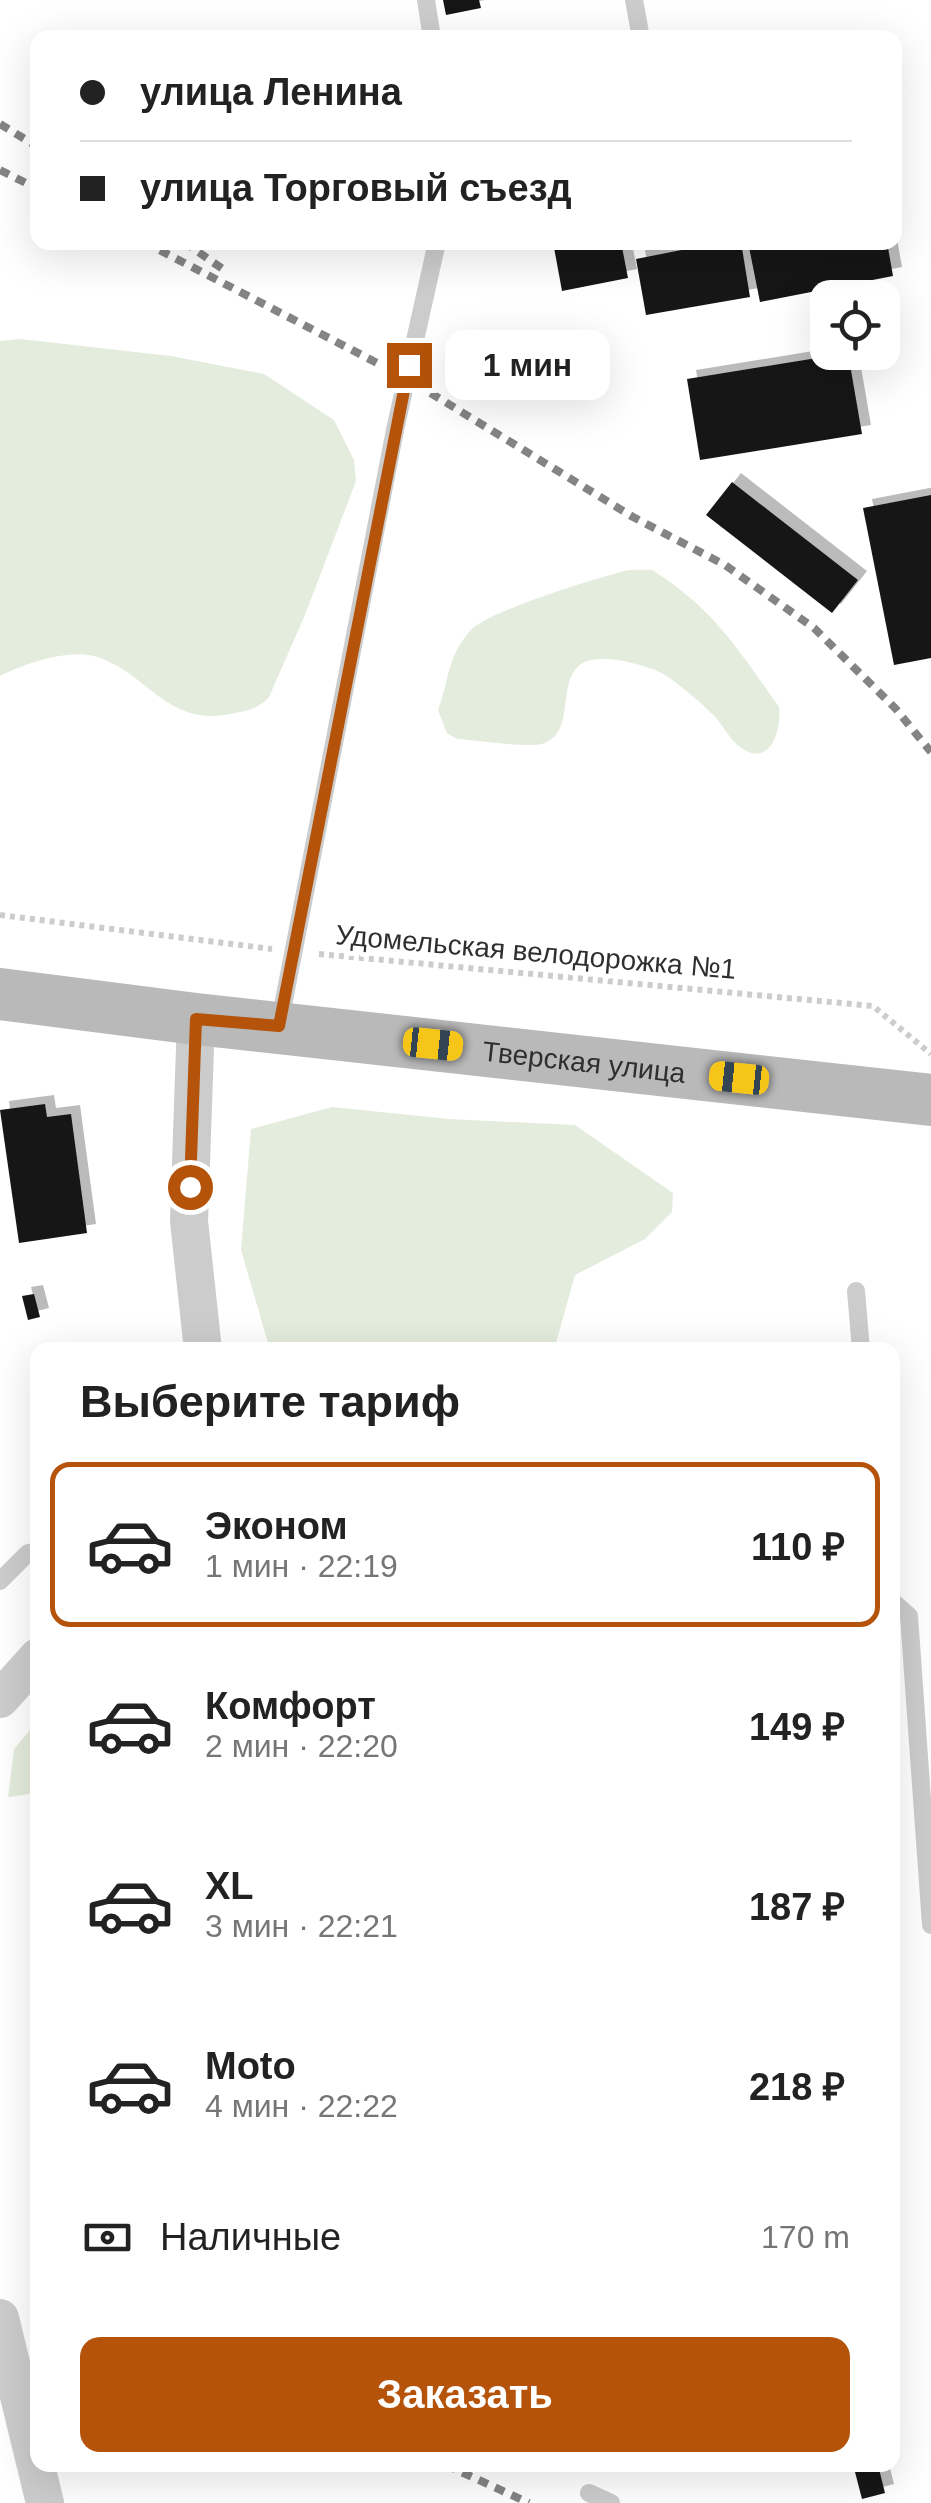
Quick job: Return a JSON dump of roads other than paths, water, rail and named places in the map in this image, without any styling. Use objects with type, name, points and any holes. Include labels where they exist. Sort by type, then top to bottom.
[{"type":"main road","name":"Тверская улица","points":[[0,994],[931,1100]]},
{"type":"street","points":[[196,1019],[189,1220],[203,1342]]},
{"type":"street","points":[[0,1699],[30,1667]]},
{"type":"street","points":[[0,2318],[30,2441]]},
{"type":"street","points":[[37,2472],[45,2503]]},
{"type":"lane","points":[[426,0],[431,30]]},
{"type":"lane","points":[[634,0],[640,30]]},
{"type":"lane","points":[[279,1026],[435,250]]},
{"type":"lane","points":[[856,1291],[860,1342]]},
{"type":"lane","points":[[0,1581],[30,1552]]},
{"type":"lane","points":[[900,1608],[909,1616],[931,1925]]},
{"type":"lane","points":[[589,2493],[611,2503]]},
{"type":"railway","points":[[0,124],[30,142]]},
{"type":"railway","points":[[0,170],[30,185]]},
{"type":"railway","points":[[159,250],[406,378],[633,517],[725,565],[814,628],[895,708],[931,752]]},
{"type":"railway","points":[[195,250],[227,272]]},
{"type":"railway","points":[[461,2472],[529,2503]]}]
